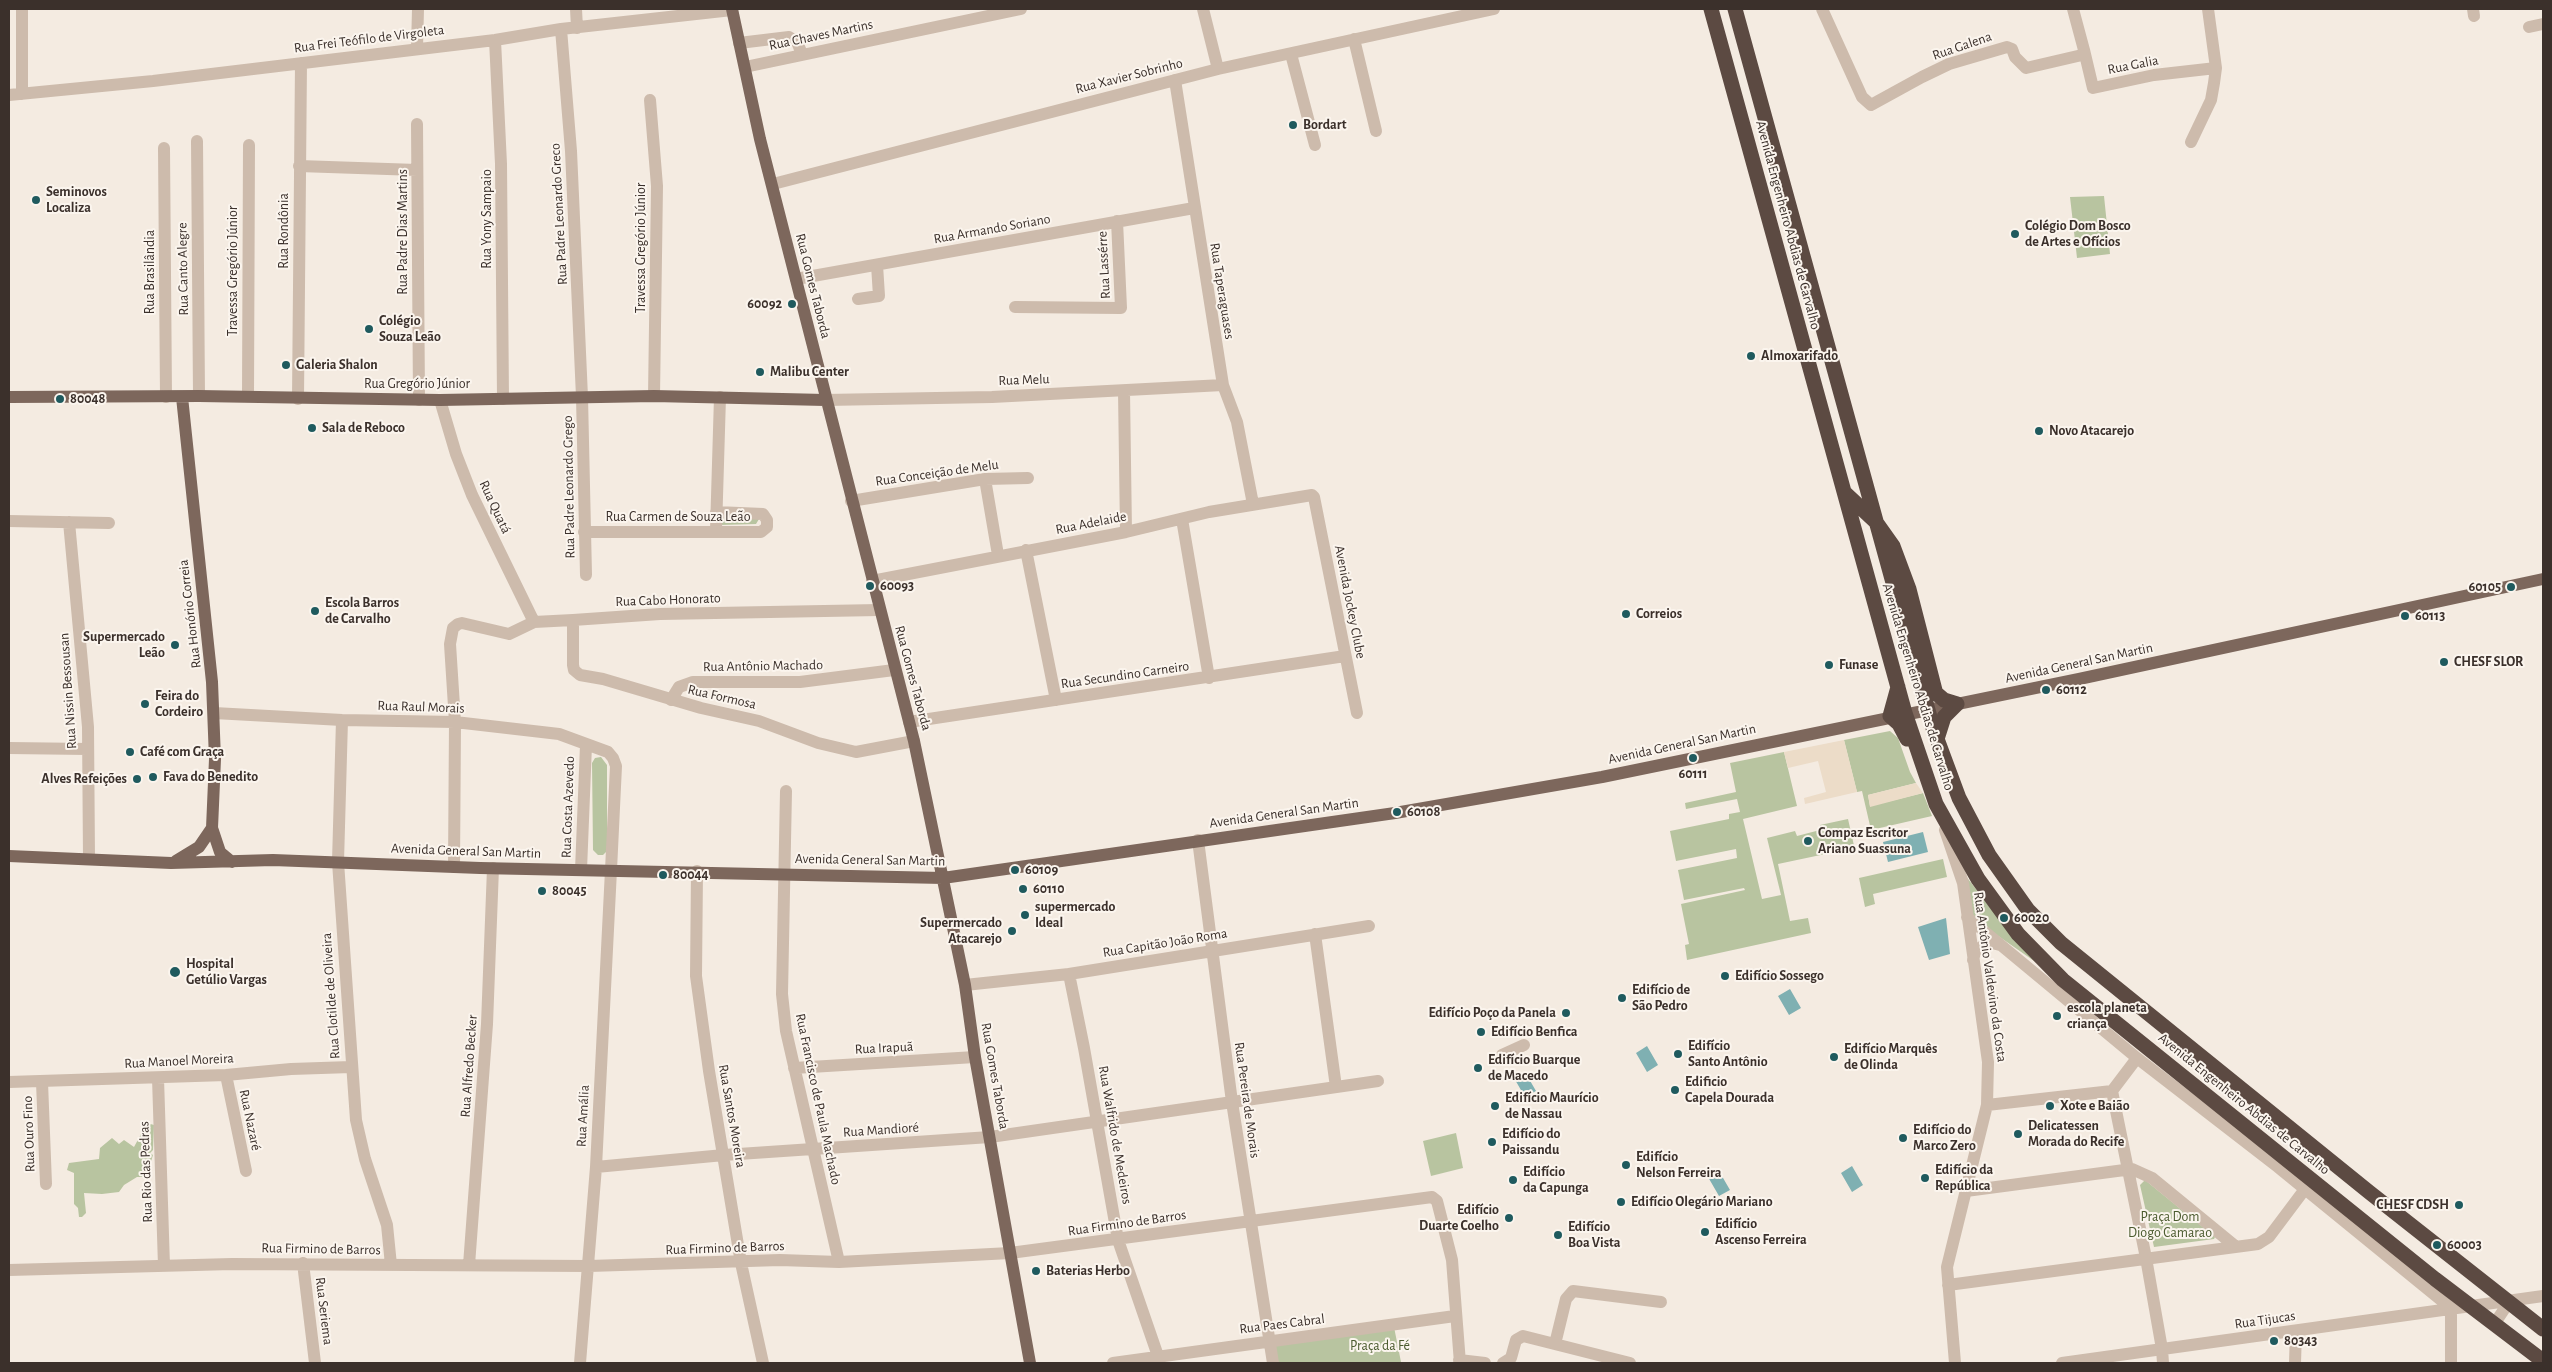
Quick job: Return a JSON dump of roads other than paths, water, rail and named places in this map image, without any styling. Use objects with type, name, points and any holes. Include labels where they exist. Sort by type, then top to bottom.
[{"type":"highway","name":"Avenida Engenheiro Abdias de Carvalho","points":[[1711,9],[1905,713],[1936,804],[1978,879],[2018,934],[2063,980],[2540,1360]]},
{"type":"highway","name":"Avenida Engenheiro Abdias de Carvalho","points":[[1735,9],[1927,708],[1937,741],[1959,798],[1989,855],[2028,910],[2061,943],[2543,1330]]},
{"type":"highway","points":[[1844,492],[1876,522],[1893,546],[1902,566],[1936,694]]},
{"type":"highway","points":[[1917,674],[1936,694],[1944,700],[1957,704],[1944,717],[1937,741]]},
{"type":"highway","points":[[1898,686],[1890,716],[1899,724],[1930,789],[1956,828],[1989,855]]},
{"type":"highway","points":[[1904,733],[1916,745]]},
{"type":"highway","points":[[1961,874],[1961,867],[1966,859],[1974,854],[1989,855]]},
{"type":"main road","name":"Rua Gomes Taborda","points":[[732,10],[760,139],[773,184],[825,400],[894,670],[914,741],[965,985],[975,1057],[1030,1363]]},
{"type":"main road","name":"Rua Gregório Júnior","points":[[9,397],[248,396],[298,399],[440,400],[654,396],[825,400]]},
{"type":"main road","name":"Rua Honório Correia","points":[[182,397],[214,713],[212,828],[220,852],[232,862]]},
{"type":"main road","name":"Avenida General San Martin","points":[[9,856],[171,863],[338,862],[454,867],[943,878],[1026,868],[1198,840],[1417,809],[1602,777],[1927,708],[1957,704],[2543,579]]},
{"type":"main road","points":[[171,863],[195,850],[207,838],[212,828]]},
{"type":"street","points":[[22,9],[22,94]]},
{"type":"street","points":[[417,48],[418,9]]},
{"type":"street","points":[[576,9],[577,28]]},
{"type":"street","name":"Rua Chaves Martins","points":[[745,67],[1021,9]]},
{"type":"street","points":[[1203,9],[1218,69]]},
{"type":"street","name":"Rua Xavier Sobrinho","points":[[773,184],[1218,69],[1490,9]]},
{"type":"street","name":"Rua Galena","points":[[1822,9],[1862,96],[1869,104],[1874,105],[1922,76],[1949,64],[2007,47],[2012,49],[2016,58],[2026,68],[2079,57],[2084,52]]},
{"type":"street","points":[[2073,9],[2084,52]]},
{"type":"street","points":[[2191,142],[2211,100],[2216,68],[2208,9]]},
{"type":"street","name":"Rua Frei Teófilo de Virgoleta","points":[[9,95],[301,63],[495,40],[561,29],[732,10]]},
{"type":"street","points":[[2529,27],[2543,24]]},
{"type":"street","name":"Rua Padre Leonardo Greco","points":[[561,29],[571,151],[582,397]]},
{"type":"street","points":[[739,43],[790,37],[797,42],[802,54]]},
{"type":"street","points":[[1354,39],[1376,131]]},
{"type":"street","name":"Rua Yony Sampaio","points":[[495,40],[501,164],[503,399]]},
{"type":"street","name":"Rua Galia","points":[[2084,52],[2093,88],[2154,75],[2216,68]]},
{"type":"street","points":[[1291,54],[1315,144]]},
{"type":"street","name":"Rua Rondônia","points":[[298,399],[301,63]]},
{"type":"street","name":"Rua Taperaguases","points":[[1175,80],[1223,385],[1237,422],[1253,504]]},
{"type":"street","name":"Travessa Gregório Júnior","points":[[650,100],[657,186],[654,396]]},
{"type":"street","name":"Rua Padre Dias Martins","points":[[418,124],[420,400]]},
{"type":"street","name":"Rua Canto Alegre","points":[[197,141],[200,396]]},
{"type":"street","name":"Travessa Gregório Júnior","points":[[248,396],[249,145]]},
{"type":"street","name":"Rua Brasilândia","points":[[164,148],[166,397]]},
{"type":"street","points":[[299,166],[418,170]]},
{"type":"street","name":"Rua Armando Soriano","points":[[796,279],[1194,208]]},
{"type":"street","name":"Rua Lassérre","points":[[1015,307],[1121,308],[1118,222]]},
{"type":"street","points":[[858,299],[879,296],[877,265]]},
{"type":"street","name":"Rua Melu","points":[[825,400],[1124,392],[1223,385]]},
{"type":"street","points":[[1124,392],[1126,532]]},
{"type":"street","name":"Rua Padre Leonardo Grego","points":[[582,397],[586,575]]},
{"type":"street","points":[[716,530],[720,397]]},
{"type":"street","name":"Rua Quatá","points":[[440,400],[456,454],[472,495],[534,622]]},
{"type":"street","points":[[985,478],[998,555]]},
{"type":"street","name":"Rua Conceição de Melu","points":[[851,501],[985,478],[1028,478]]},
{"type":"street","name":"Rua Adelaide","points":[[872,581],[998,555],[1126,532],[1209,512],[1309,495],[1314,497]]},
{"type":"street","name":"Avenida Jockey Clube","points":[[1314,497],[1358,713]]},
{"type":"street","name":"Rua Carmen de Souza Leão","points":[[584,532],[716,530],[761,532],[767,527],[767,520],[763,514],[716,512]]},
{"type":"street","points":[[1182,519],[1209,678]]},
{"type":"street","points":[[9,521],[109,523]]},
{"type":"street","name":"Rua Nissin Bessousan","points":[[69,522],[86,695],[89,858]]},
{"type":"street","points":[[1026,550],[1056,700]]},
{"type":"street","name":"Rua Cabo Honorato","points":[[455,722],[450,644],[453,628],[462,623],[508,634],[534,622],[660,614],[879,610]]},
{"type":"street","name":"Rua Formosa","points":[[573,620],[574,665],[577,673],[671,700],[759,721],[818,742],[856,752],[914,741]]},
{"type":"street","name":"Rua Secundino Carneiro","points":[[909,722],[1345,656]]},
{"type":"street","name":"Rua Antônio Machado","points":[[671,700],[680,687],[693,682],[800,682],[894,670]]},
{"type":"street","name":"Rua Raul Morais","points":[[214,713],[342,720],[455,722],[559,734],[608,752],[614,758],[616,766],[611,870]]},
{"type":"street","name":"Rua Clotilde de Oliveira","points":[[342,720],[338,862],[351,1067],[356,1120],[365,1159],[386,1224],[391,1265]]},
{"type":"street","points":[[454,867],[455,722]]},
{"type":"street","name":"Rua Costa Azevedo","points":[[581,870],[586,745]]},
{"type":"street","points":[[9,748],[88,749]]},
{"type":"street","name":"Rua Francisco de Paula Machado","points":[[786,791],[782,994],[786,1031],[815,1150],[823,1199],[839,1262]]},
{"type":"street","name":"Rua Antônio Valdevino da Costa","points":[[1936,804],[1961,874],[1986,1045],[1987,1105],[1947,1267],[1955,1363]]},
{"type":"street","name":"Rua Pereira de Morais","points":[[1198,840],[1232,1102],[1249,1220],[1273,1363]]},
{"type":"street","name":"Rua Alfredo Becker","points":[[469,1266],[485,1052],[494,868]]},
{"type":"street","name":"Rua Amália","points":[[580,1363],[596,1167],[611,870]]},
{"type":"street","name":"Rua Santos Moreira","points":[[697,871],[696,976],[709,1072],[741,1263],[763,1363]]},
{"type":"street","points":[[1967,917],[2137,1058],[2305,1189],[2451,1308],[2451,1363]]},
{"type":"street","name":"Rua Capitão João Roma","points":[[965,985],[1069,974],[1368,926]]},
{"type":"street","points":[[1315,934],[1336,1087]]},
{"type":"street","points":[[1973,960],[1975,952],[1984,945],[1992,943],[2000,945]]},
{"type":"street","name":"Rua Walfrido de Medeiros","points":[[1069,974],[1098,1123],[1118,1240],[1158,1356]]},
{"type":"street","points":[[1502,1055],[1524,1045]]},
{"type":"street","name":"Rua Irapuã","points":[[794,1068],[975,1057]]},
{"type":"street","points":[[1987,1105],[2112,1091],[2137,1058]]},
{"type":"street","name":"Rua Manoel Moreira","points":[[9,1082],[158,1078],[226,1075],[291,1068],[351,1067]]},
{"type":"street","name":"Rua Nazaré","points":[[226,1075],[246,1171]]},
{"type":"street","name":"Rua Rio das Pedras","points":[[158,1078],[164,1266]]},
{"type":"street","name":"Rua Mandioré","points":[[596,1167],[724,1154],[815,1150],[990,1137],[1098,1123],[1378,1081]]},
{"type":"street","name":"Rua Ouro Fino","points":[[42,1082],[46,1184]]},
{"type":"street","points":[[2112,1091],[2146,1258],[2163,1363]]},
{"type":"street","points":[[1966,1190],[2129,1168],[2152,1178],[2235,1246]]},
{"type":"street","points":[[1948,1286],[2235,1246],[2251,1246],[2266,1240],[2305,1189]]},
{"type":"street","name":"Rua Firmino de Barros","points":[[9,1270],[303,1263],[588,1266],[741,1263],[780,1260],[839,1262],[1010,1253],[1432,1197],[1437,1201],[1452,1260],[1455,1316]]},
{"type":"street","name":"Rua Seriema","points":[[303,1263],[315,1363]]},
{"type":"street","points":[[1555,1344],[1566,1299],[1573,1291],[1661,1302]]},
{"type":"street","name":"Rua Tijucas","points":[[2062,1363],[2543,1296]]},
{"type":"street","points":[[2495,1323],[2510,1302]]},
{"type":"street","points":[[1455,1316],[1460,1362],[1485,1363]]},
{"type":"street","name":"Rua Paes Cabral","points":[[1113,1363],[1268,1340],[1455,1316]]},
{"type":"street","points":[[2295,1363],[2296,1331]]},
{"type":"street","points":[[1503,1363],[1511,1358],[1516,1340],[1520,1336],[1630,1363]]},
{"type":"water","points":[[1923,832],[1928,852],[1888,862],[1883,842]]},
{"type":"water","points":[[1946,918],[1950,954],[1929,960],[1918,927]]},
{"type":"water","points":[[1790,989],[1801,1008],[1789,1015],[1778,996]]},
{"type":"water","points":[[1647,1046],[1658,1065],[1647,1072],[1636,1053]]},
{"type":"water","points":[[1525,1072],[1536,1091],[1525,1097],[1514,1078]]},
{"type":"water","points":[[1852,1166],[1863,1185],[1852,1192],[1841,1173]]},
{"type":"water","points":[[1719,1171],[1730,1190],[1719,1196],[1708,1177]]},
{"type":"place","name":"Bordart","points":[[1293,125]]},
{"type":"place","name":"Seminovos Localiza","points":[[36,200]]},
{"type":"place","name":"Colégio Dom Bosco de Artes e Ofícios","points":[[2015,234]]},
{"type":"place","name":"60092","points":[[792,304]]},
{"type":"place","name":"Colégio Souza Leão","points":[[369,329]]},
{"type":"place","name":"Almoxarifado","points":[[1751,356]]},
{"type":"place","name":"Galeria Shalon","points":[[286,365]]},
{"type":"place","name":"Malibu Center","points":[[760,372]]},
{"type":"place","name":"80048","points":[[60,399]]},
{"type":"place","name":"Sala de Reboco","points":[[312,428]]},
{"type":"place","name":"Novo Atacarejo","points":[[2039,431]]},
{"type":"place","name":"60093","points":[[870,586]]},
{"type":"place","name":"60105","points":[[2511,587]]},
{"type":"place","name":"Escola Barros de Carvalho","points":[[315,611]]},
{"type":"place","name":"Correios","points":[[1626,614]]},
{"type":"place","name":"60113","points":[[2405,616]]},
{"type":"place","name":"Supermercado Leão","points":[[175,645]]},
{"type":"place","name":"CHESF SLOR","points":[[2444,662]]},
{"type":"place","name":"Funase","points":[[1829,665]]},
{"type":"place","name":"60112","points":[[2046,690]]},
{"type":"place","name":"Feira do Cordeiro","points":[[145,704]]},
{"type":"place","name":"Café com Graça","points":[[130,752]]},
{"type":"place","name":"60111","points":[[1693,758]]},
{"type":"place","name":"Fava do Benedito","points":[[153,777]]},
{"type":"place","name":"Alves Refeições","points":[[137,779]]},
{"type":"place","name":"60108","points":[[1397,812]]},
{"type":"place","name":"Compaz Escritor Ariano Suassuna","points":[[1808,841]]},
{"type":"place","name":"60109","points":[[1015,870]]},
{"type":"place","name":"80044","points":[[663,875]]},
{"type":"place","name":"60110","points":[[1023,889]]},
{"type":"place","name":"80045","points":[[542,891]]},
{"type":"place","name":"supermercado Ideal","points":[[1025,915]]},
{"type":"place","name":"60020","points":[[2004,918]]},
{"type":"place","name":"Supermercado Atacarejo","points":[[1012,931]]},
{"type":"place","name":"Hospital Getúlio Vargas","points":[[175,972]]},
{"type":"place","name":"Edifício Sossego","points":[[1725,976]]},
{"type":"place","name":"Edifício de São Pedro","points":[[1622,998]]},
{"type":"place","name":"Edifício Poço da Panela","points":[[1566,1013]]},
{"type":"place","name":"escola planeta criança","points":[[2057,1016]]},
{"type":"place","name":"Edifício Benfica","points":[[1481,1032]]},
{"type":"place","name":"Edifício Santo Antônio","points":[[1678,1054]]},
{"type":"place","name":"Edifício Marquês de Olinda","points":[[1834,1057]]},
{"type":"place","name":"Edifício Buarque de Macedo","points":[[1478,1068]]},
{"type":"place","name":"Edificio Capela Dourada","points":[[1675,1090]]},
{"type":"place","name":"Edifício Maurício de Nassau","points":[[1495,1106]]},
{"type":"place","name":"Xote e Baião","points":[[2050,1106]]},
{"type":"place","name":"Delicatessen Morada do Recife","points":[[2018,1134]]},
{"type":"place","name":"Edifício do Marco Zero","points":[[1903,1138]]},
{"type":"place","name":"Edifício do Paissandu","points":[[1492,1142]]},
{"type":"place","name":"Edifício Nelson Ferreira","points":[[1626,1165]]},
{"type":"place","name":"Edifício da República","points":[[1925,1178]]},
{"type":"place","name":"Edifício da Capunga","points":[[1513,1180]]},
{"type":"place","name":"Edifício Olegário Mariano","points":[[1621,1202]]},
{"type":"place","name":"CHESF CDSH","points":[[2459,1205]]},
{"type":"place","name":"Edifício Duarte Coelho","points":[[1509,1218]]},
{"type":"place","name":"Edifício Ascenso Ferreira","points":[[1705,1232]]},
{"type":"place","name":"Edifício Boa Vista","points":[[1558,1235]]},
{"type":"place","name":"60003","points":[[2437,1245]]},
{"type":"place","name":"Baterias Herbo","points":[[1036,1271]]},
{"type":"place","name":"80343","points":[[2274,1341]]},
{"type":"park label","name":"Praça Dom Diogo Camarao","points":[[2170,1226]]},
{"type":"park label","name":"Praça da Fé","points":[[1380,1346]]}]
